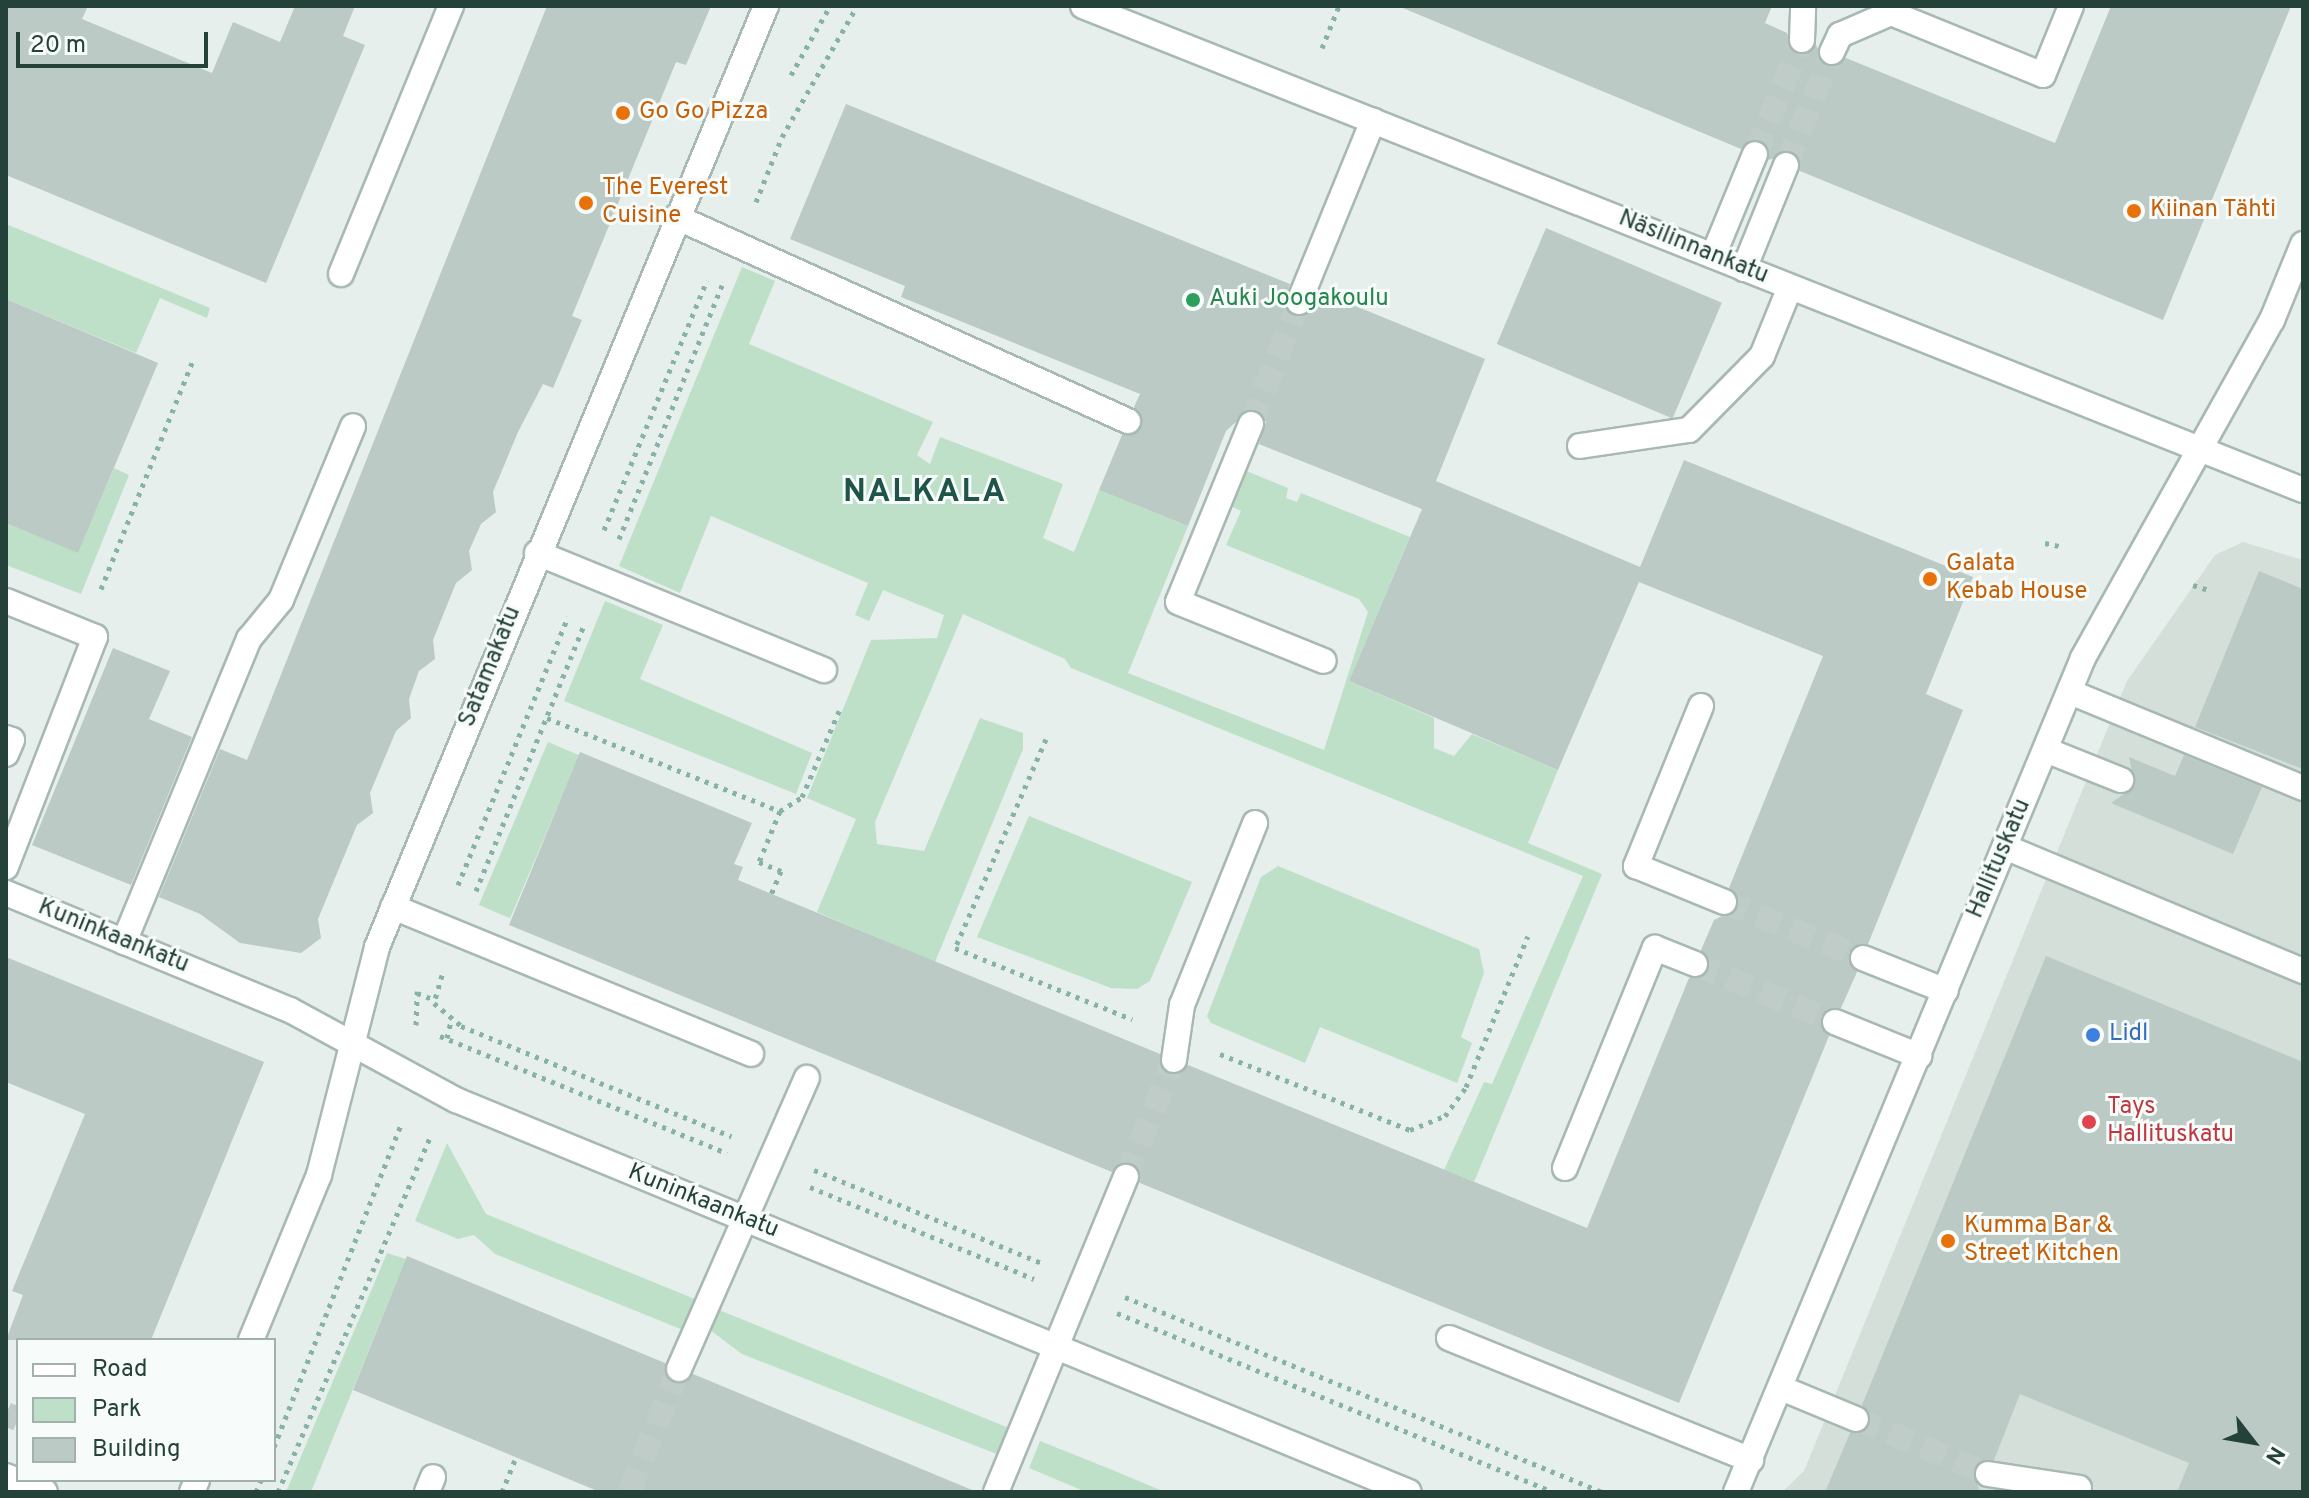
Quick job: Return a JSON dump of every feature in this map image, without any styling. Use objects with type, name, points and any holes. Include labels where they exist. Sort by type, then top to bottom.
[{"type":"street","points":[[341,274],[451,6]]},
{"type":"street","name":"Satamakatu","points":[[252,1338],[319,1175],[352,1044],[393,907],[676,217],[766,6]]},
{"type":"street","name":"Näsilinnankatu","points":[[1083,6],[2303,490]]},
{"type":"street","points":[[1802,40],[1803,6]]},
{"type":"street","points":[[1832,52],[1840,35],[1891,13],[2043,75],[2071,6]]},
{"type":"street","points":[[1299,302],[1373,121]]},
{"type":"street","points":[[1713,256],[1755,154]]},
{"type":"street","points":[[1744,269],[1786,165]]},
{"type":"street","points":[[676,217],[1128,421]]},
{"type":"street","name":"Hallituskatu","points":[[1736,1492],[2070,692],[2272,320],[2303,244]]},
{"type":"street","points":[[1580,446],[1689,430],[1762,356],[1790,287]]},
{"type":"street","points":[[1251,424],[1178,602],[1324,661]]},
{"type":"street","points":[[124,942],[249,639],[281,600],[353,426]]},
{"type":"street","points":[[537,553],[824,670]]},
{"type":"street","points":[[6,601],[95,637],[6,867]]},
{"type":"street","points":[[2070,692],[2303,788]]},
{"type":"street","points":[[1701,706],[1636,866],[1724,902]]},
{"type":"street","points":[[6,738],[6,754]]},
{"type":"street","points":[[2046,750],[2121,780]]},
{"type":"street","points":[[1174,1060],[1182,1005],[1255,823]]},
{"type":"street","points":[[2005,847],[2303,971]]},
{"type":"street","name":"Kuninkaankatu","points":[[6,893],[290,1010],[456,1100],[1409,1492]]},
{"type":"street","points":[[393,907],[751,1054]]},
{"type":"street","points":[[1565,1168],[1655,948],[1695,964]]},
{"type":"street","points":[[1863,958],[1946,991]]},
{"type":"street","points":[[1835,1022],[1919,1056]]},
{"type":"street","points":[[679,1369],[807,1078]]},
{"type":"street","points":[[996,1492],[1126,1177]]},
{"type":"street","points":[[1449,1338],[1751,1460]]},
{"type":"street","points":[[1781,1388],[1856,1419]]},
{"type":"street","points":[[1988,1474],[2079,1488]]},
{"type":"street","points":[[21,1482],[45,1492]]},
{"type":"path","points":[[785,90],[830,6]]},
{"type":"path","points":[[435,1000],[450,931],[732,240],[782,137],[857,6]]},
{"type":"path","points":[[1322,48],[1339,6]]},
{"type":"path","points":[[732,240],[594,576],[547,718],[450,931],[416,993],[416,1028],[772,1162],[1080,1288],[1602,1492]]},
{"type":"path","points":[[95,637],[99,592],[193,360]]},
{"type":"path","points":[[2045,543],[2059,546]]},
{"type":"path","points":[[2193,585],[2208,590]]},
{"type":"path","points":[[771,894],[781,871],[759,862],[780,811],[802,797],[839,710],[824,670]]},
{"type":"path","points":[[547,718],[780,811]]},
{"type":"path","points":[[416,993],[435,1000],[451,1020],[772,1162],[1080,1288],[1553,1492]]},
{"type":"path","points":[[446,1048],[451,1020]]},
{"type":"path","points":[[278,1492],[430,1136]]},
{"type":"path","points":[[276,1442],[400,1142]]},
{"type":"path","points":[[502,1492],[516,1457]]},
{"type":"shaded area","points":[[2243,542],[2303,560],[2303,1492],[1782,1492],[1804,1471],[2127,681],[2215,555]]},
{"type":"green space","points":[[6,224],[210,308],[207,318],[160,298],[136,353],[6,299]]},
{"type":"green space","points":[[742,267],[775,281],[749,344],[933,422],[917,455],[930,464],[940,437],[1063,484],[1043,538],[1074,552],[1099,490],[1188,526],[1128,673],[1324,750],[1368,612],[1359,599],[1226,545],[1241,511],[1229,505],[1244,470],[1288,488],[1286,498],[1297,502],[1301,493],[1410,537],[1349,681],[1434,718],[1434,748],[1454,756],[1472,734],[1558,770],[1528,843],[1602,874],[1474,1182],[1444,1170],[1484,1082],[1492,1084],[1583,876],[1071,668],[1065,659],[963,614],[875,822],[877,844],[924,851],[980,718],[1023,733],[1023,749],[935,962],[817,912],[856,819],[807,798],[871,640],[937,638],[944,615],[883,590],[869,621],[855,615],[868,583],[711,516],[680,593],[619,566]]},
{"type":"green space","points":[[114,468],[129,475],[81,594],[6,565],[6,523],[78,552]]},
{"type":"green space","points":[[605,601],[663,625],[640,679],[812,753],[796,794],[564,701]]},
{"type":"green space","points":[[548,742],[579,755],[510,918],[479,905]]},
{"type":"green space","points":[[1029,816],[1192,882],[1150,981],[1137,989],[1111,988],[977,937]]},
{"type":"green space","points":[[1278,866],[1479,949],[1484,973],[1461,1037],[1472,1043],[1457,1083],[1320,1027],[1305,1063],[1211,1023],[1207,1016],[1261,877]]},
{"type":"green space","points":[[447,1143],[486,1214],[695,1299],[683,1330],[495,1254],[474,1235],[458,1239],[415,1221]]},
{"type":"green space","points":[[387,1253],[406,1259],[311,1492],[286,1492]]},
{"type":"green space","points":[[719,1310],[1009,1428],[999,1455],[742,1354],[710,1330]]},
{"type":"green space","points":[[1040,1441],[1165,1492],[1086,1492],[1029,1468]]},
{"type":"building","points":[[6,6],[88,6],[82,19],[212,73],[233,22],[280,42],[295,6],[355,6],[343,36],[365,45],[266,283],[6,175]]},
{"type":"building","points":[[547,6],[711,6],[686,65],[676,62],[572,316],[582,320],[553,388],[543,384],[518,432],[493,492],[496,512],[481,524],[469,551],[472,570],[456,583],[433,640],[435,659],[419,671],[409,699],[411,718],[396,731],[370,793],[373,813],[357,825],[318,919],[321,938],[301,953],[240,943],[200,914],[159,897],[220,749],[247,760]]},
{"type":"building","points":[[1398,6],[1772,6],[1765,23],[1787,33],[1795,53],[1816,45],[1826,66],[1846,58],[2055,143],[2111,6],[2291,6],[2163,320],[1800,171],[1792,151],[1769,160],[1760,140],[1741,149]]},
{"type":"building","points":[[846,104],[1290,284],[1284,303],[1294,316],[1309,313],[1318,295],[1336,298],[1485,359],[1436,481],[1640,567],[1684,460],[1973,577],[1926,694],[1963,710],[1868,944],[1849,952],[1857,972],[1841,1008],[1821,1016],[1829,1036],[1679,1403],[1140,1183],[1132,1164],[1112,1172],[509,925],[580,752],[752,823],[734,864],[743,867],[738,880],[1160,1054],[1171,1075],[1188,1065],[1587,1228],[1689,978],[1709,970],[1701,950],[1714,920],[1738,908],[1729,888],[1823,656],[1639,582],[1558,770],[1349,681],[1422,509],[1259,444],[1266,421],[1250,409],[1226,431],[1188,526],[1099,490],[1122,435],[1142,426],[1134,407],[1140,394],[901,297],[905,286],[790,239]]},
{"type":"building","points":[[1546,228],[1722,303],[1673,419],[1497,344]]},
{"type":"building","points":[[6,299],[158,363],[78,553],[6,523]]},
{"type":"building","points":[[2259,571],[2303,589],[2303,769],[2195,727]]},
{"type":"building","points":[[113,648],[170,671],[149,719],[192,737],[131,885],[32,845]]},
{"type":"building","points":[[2184,755],[2262,787],[2233,854],[2111,803],[2135,786],[2129,757],[2175,776]]},
{"type":"building","points":[[2046,956],[2303,1062],[2303,1492],[2177,1492],[2189,1463],[2020,1394],[1994,1460],[1973,1471],[1980,1492],[1825,1492],[1850,1433],[1869,1425],[1862,1405]]},
{"type":"building","points":[[6,957],[264,1062],[152,1338],[6,1340],[23,1295],[12,1291],[85,1114],[6,1082]]},
{"type":"building","points":[[407,1256],[665,1363],[674,1383],[693,1374],[977,1492],[600,1492],[353,1390]]},
{"type":"tunnel","points":[[1755,154],[1802,40]]},
{"type":"tunnel","points":[[1786,165],[1832,52]]},
{"type":"tunnel","points":[[1251,424],[1299,302]]},
{"type":"tunnel","points":[[1724,902],[1863,958]]},
{"type":"tunnel","points":[[1695,964],[1835,1022]]},
{"type":"tunnel","points":[[1126,1177],[1174,1060]]},
{"type":"tunnel","points":[[629,1492],[679,1369]]},
{"type":"tunnel","points":[[6,1414],[16,1418]]},
{"type":"tunnel","points":[[1856,1419],[1988,1474]]},
{"type":"place","name":"Go Go Pizza","points":[[623,113]]},
{"type":"place","name":"The Everest Cuisine","points":[[586,203]]},
{"type":"place","name":"Kiinan Tähti","points":[[2134,211]]},
{"type":"place","name":"Auki Joogakoulu","points":[[1193,300]]},
{"type":"place","name":"Galata Kebab House","points":[[1930,579]]},
{"type":"place","name":"Lidl","points":[[2093,1035]]},
{"type":"place","name":"Tays Hallituskatu","points":[[2089,1122]]},
{"type":"place","name":"Kumma Bar & Street Kitchen","points":[[1948,1241]]},
{"type":"district","name":"NALKALA","points":[[925,493]]}]
